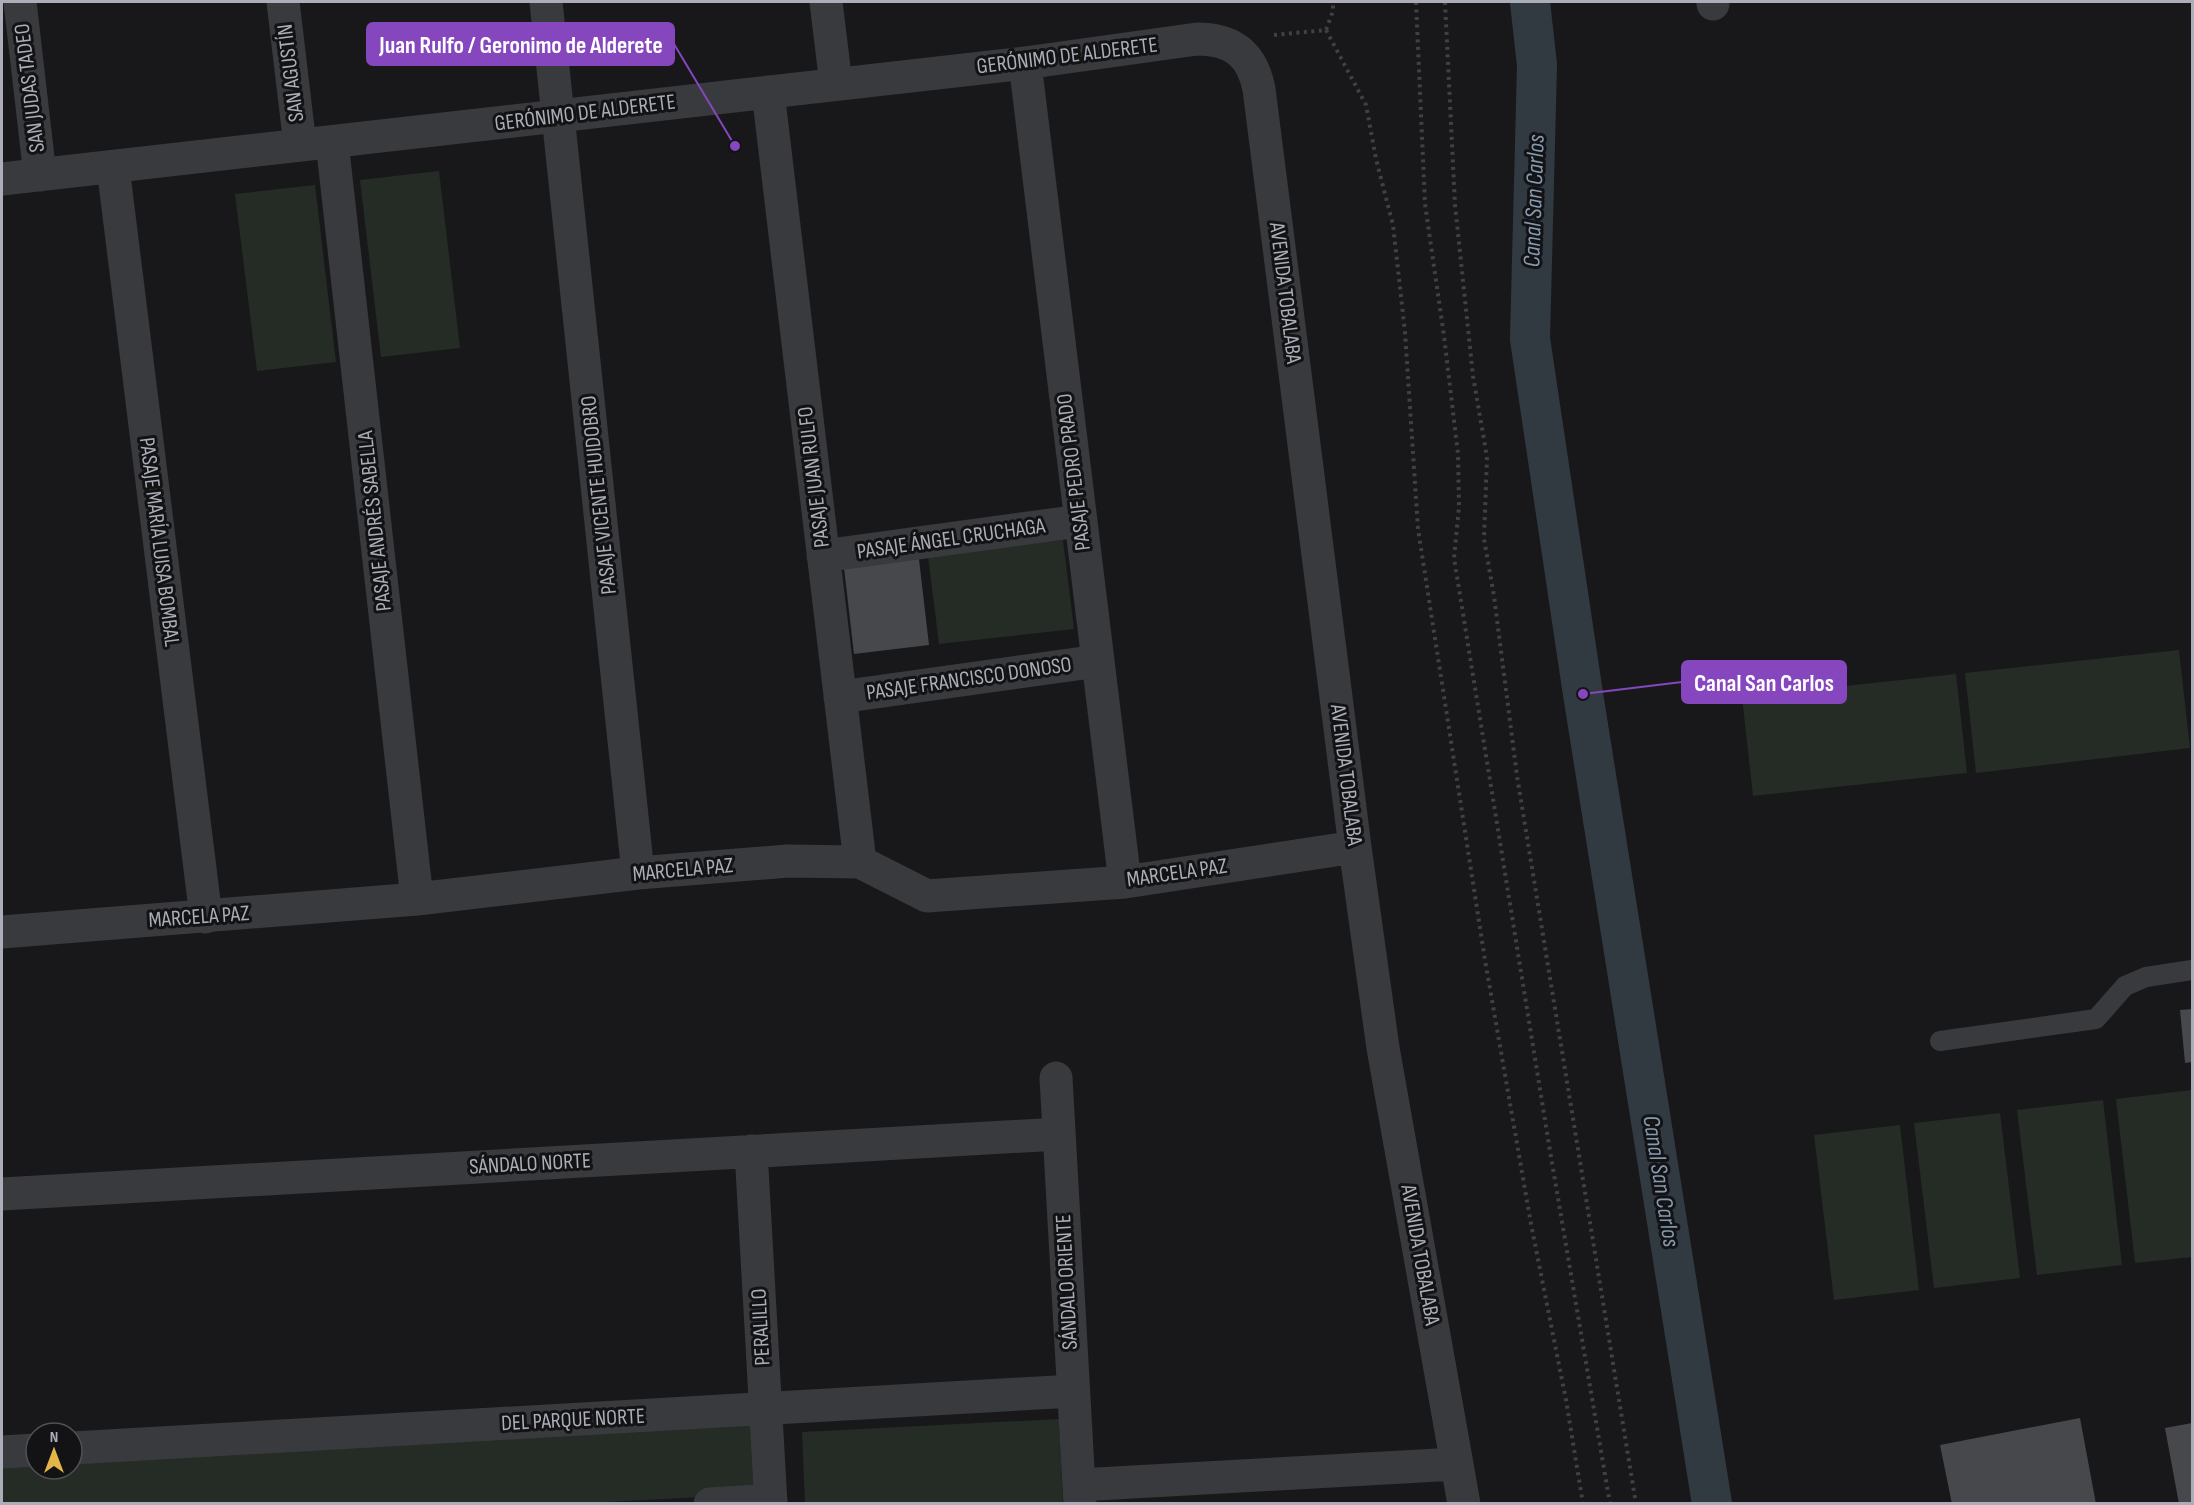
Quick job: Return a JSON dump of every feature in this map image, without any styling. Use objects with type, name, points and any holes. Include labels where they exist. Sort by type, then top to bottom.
[{"type":"street","name":"SAN JUDAS TADEO","points":[[20,2],[40,175]]},
{"type":"street","name":"SAN AGUSTÍN","points":[[283,2],[300,145]]},
{"type":"street","name":"PASAJE VICENTE HUIDOBRO","points":[[546,2],[638,873]]},
{"type":"street","points":[[826,2],[836,84]]},
{"type":"street","name":"GERÓNIMO DE ALDERETE","points":[[2,180],[1025,63],[1197,39],[1212,39],[1237,50]]},
{"type":"street","name":"AVENIDA TOBALABA","points":[[1237,50],[1248,60],[1256,74],[1259,89],[1355,847],[1383,1048],[1464,1503]]},
{"type":"street","name":"PASAJE PEDRO PRADO","points":[[1025,63],[1125,882]]},
{"type":"street","name":"PASAJE JUAN RULFO","points":[[768,92],[860,862]]},
{"type":"street","name":"PASAJE ANDRÉS SABELLA","points":[[332,142],[417,899]]},
{"type":"street","name":"PASAJE MARÍA LUISA BOMBAL","points":[[113,167],[206,916]]},
{"type":"street","name":"PASAJE ÁNGEL CRUCHAGA","points":[[823,556],[1080,521]]},
{"type":"street","name":"PASAJE FRANCISCO DONOSO","points":[[840,697],[1098,661]]},
{"type":"street","name":"MARCELA PAZ","points":[[2,932],[417,899],[638,873],[788,861],[860,862],[927,896],[1125,882],[1355,847]]},
{"type":"street","name":"SÁNDALO ORIENTE","points":[[1056,1078],[1079,1494],[1456,1464]]},
{"type":"street","name":"SÁNDALO NORTE","points":[[2,1194],[1059,1134]]},
{"type":"street","name":"PERALILLO","points":[[751,1151],[771,1502]]},
{"type":"street","name":"DEL PARQUE NORTE","points":[[84,1447],[1073,1391]]},
{"type":"street","points":[[2,1452],[24,1451]]},
{"type":"street","points":[[710,1503],[771,1502]]},
{"type":"lane","points":[[1940,1041],[2096,1019],[2125,986],[2146,977],[2193,970]]},
{"type":"path","points":[[1333,2],[1333,12],[1326,30],[1366,105],[1376,159],[1393,225],[1405,332],[1418,529],[1485,960],[1583,1503]]},
{"type":"path","points":[[1416,2],[1425,204],[1458,454],[1459,507],[1454,558],[1550,1151],[1610,1503]]},
{"type":"path","points":[[1445,2],[1455,205],[1473,376],[1487,457],[1484,539],[1494,596],[1518,788],[1636,1503]]},
{"type":"path","points":[[1237,50],[1272,35],[1326,30]]},
{"type":"shaded area","points":[[439,171],[460,348],[381,357],[360,180]]},
{"type":"shaded area","points":[[315,185],[336,362],[257,371],[235,194]]},
{"type":"shaded area","points":[[1063,540],[1074,629],[939,644],[928,556]]},
{"type":"shaded area","points":[[2179,650],[2190,748],[1976,773],[1965,673]]},
{"type":"shaded area","points":[[1956,674],[1967,773],[1753,796],[1742,697]]},
{"type":"shaded area","points":[[2192,1090],[2192,1257],[2135,1263],[2116,1099]]},
{"type":"shaded area","points":[[2103,1100],[2122,1265],[2037,1275],[2017,1110]]},
{"type":"shaded area","points":[[2000,1113],[2020,1278],[1934,1288],[1914,1123]]},
{"type":"shaded area","points":[[1900,1125],[1919,1290],[1834,1300],[1814,1135]]},
{"type":"shaded area","points":[[1059,1419],[1063,1503],[805,1503],[802,1432]]},
{"type":"shaded area","points":[[756,1422],[760,1494],[568,1504],[2,1504],[2,1460],[24,1459],[24,1481],[84,1481],[84,1456]]},
{"type":"building","points":[[918,551],[929,645],[854,654],[843,559]]},
{"type":"building","points":[[2192,1009],[2192,1062],[2185,1063],[2180,1010]]},
{"type":"building","points":[[2080,1418],[2096,1504],[1952,1504],[1940,1445]]},
{"type":"building","points":[[2192,1423],[2192,1504],[2179,1504],[2165,1428]]},
{"type":"waterway","name":"Canal San Carlos","points":[[1530,2],[1537,65],[1530,339],[1583,694],[1712,1504]]},
{"type":"place","name":"Juan Rulfo / Geronimo de Alderete","points":[[735,146]]},
{"type":"place","name":"Canal San Carlos","points":[[1583,694]]}]
